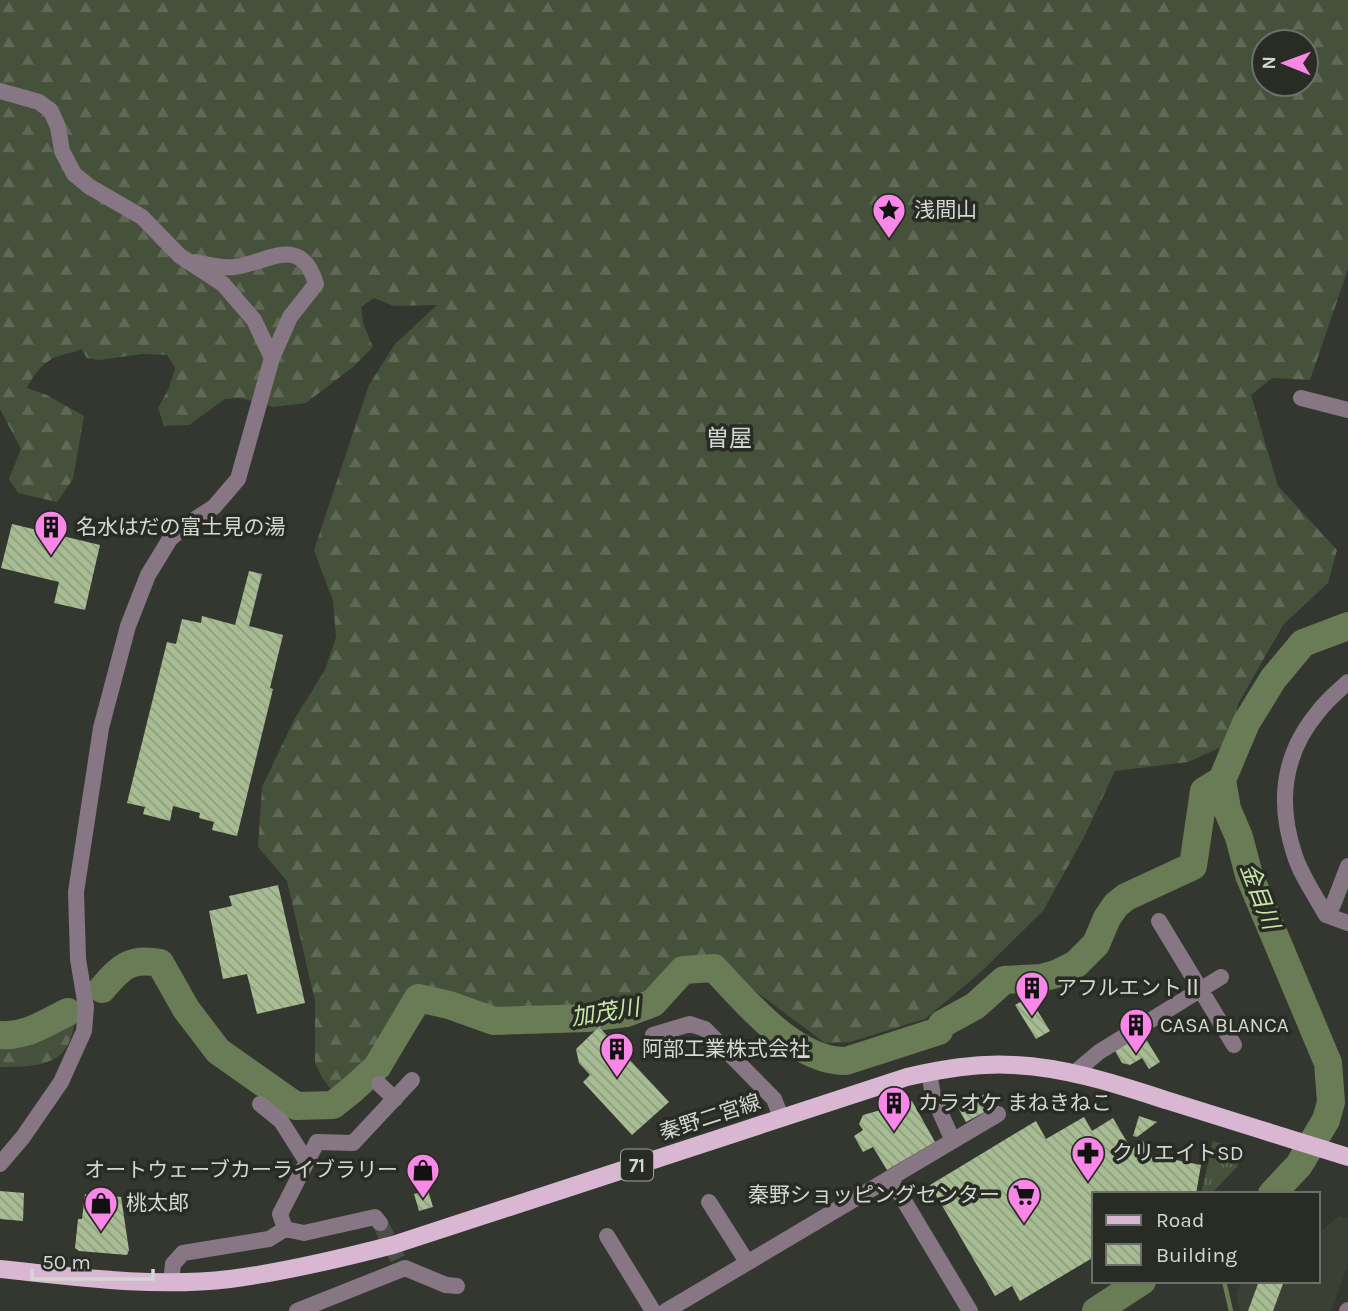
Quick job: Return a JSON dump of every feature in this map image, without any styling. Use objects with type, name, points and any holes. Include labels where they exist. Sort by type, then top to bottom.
[{"type":"main road","name":"秦野二宮線","points":[[0,1269],[116,1281],[171,1282],[229,1279],[315,1265],[393,1245],[907,1077],[957,1067],[1013,1065],[1073,1074],[1348,1157]]},
{"type":"street","points":[[0,91],[39,102],[51,111],[58,127],[62,151],[74,174],[90,187],[142,217],[170,247],[223,284],[254,320],[272,358]]},
{"type":"street","points":[[0,1164],[23,1137],[61,1082],[84,1031],[86,1007],[75,918],[81,857],[101,728],[128,626],[148,575],[170,540],[186,525],[214,507],[238,479],[272,358],[290,317],[316,284],[312,270],[305,261],[289,254],[225,268],[190,261]]},
{"type":"street","points":[[1301,398],[1348,410]]},
{"type":"street","points":[[1348,681],[1318,712],[1293,750],[1285,776],[1286,820],[1294,855],[1325,915],[1348,923]]},
{"type":"street","points":[[1325,915],[1333,905],[1348,866]]},
{"type":"street","points":[[1159,921],[1202,989],[1231,1028],[1234,1045]]},
{"type":"street","points":[[1073,1074],[1091,1058],[1222,977]]},
{"type":"street","points":[[653,1035],[690,1024],[705,1029],[774,1098],[781,1117]]},
{"type":"street","points":[[929,1072],[933,1096],[953,1141]]},
{"type":"street","points":[[285,1229],[280,1214],[317,1142],[353,1143],[412,1080]]},
{"type":"street","points":[[379,1084],[395,1099]]},
{"type":"street","points":[[260,1104],[281,1121],[307,1163]]},
{"type":"street","points":[[666,1311],[998,1114]]},
{"type":"street","points":[[891,1179],[970,1311]]},
{"type":"street","points":[[709,1202],[747,1262]]},
{"type":"street","points":[[171,1282],[173,1264],[183,1253],[269,1239],[285,1229],[304,1233],[375,1217],[380,1223]]},
{"type":"street","points":[[607,1236],[653,1311]]},
{"type":"street","points":[[297,1311],[403,1269],[446,1285],[457,1286]]},
{"type":"shaded area","points":[[1339,1216],[1348,1218],[1348,1264],[1331,1311],[1240,1311],[1236,1293],[1241,1283],[1320,1283],[1320,1232]]},
{"type":"green space","points":[[0,0],[1348,0],[1348,269],[1310,380],[1272,378],[1251,395],[1278,486],[1337,550],[1328,583],[1283,625],[1238,704],[1228,744],[1188,762],[1115,771],[1084,837],[1043,911],[982,971],[925,1019],[850,1042],[825,1043],[727,970],[668,975],[628,1006],[428,1012],[401,1048],[376,1073],[359,1082],[330,1088],[315,1063],[315,1001],[287,881],[258,847],[262,787],[295,718],[325,670],[336,637],[333,601],[314,550],[369,385],[395,344],[437,305],[394,306],[374,298],[361,307],[364,326],[373,347],[353,367],[306,403],[273,407],[241,398],[225,399],[189,425],[164,426],[158,408],[169,388],[175,368],[167,355],[143,354],[99,360],[87,358],[81,349],[54,358],[40,369],[27,388],[47,395],[84,416],[73,479],[57,502],[18,493],[9,479],[21,449],[0,409]]},
{"type":"green space","points":[[66,1002],[75,1011],[69,1043],[62,1052],[43,1064],[0,1067],[0,1030],[38,1021]]},
{"type":"green space","points":[[1213,1141],[1243,1150],[1237,1167],[1213,1192],[1201,1192]]},
{"type":"building","name":"名水はだの富士見の湯","points":[[12,524],[100,545],[85,610],[54,603],[59,582],[1,568]]},
{"type":"building","points":[[249,571],[262,574],[249,626],[283,635],[270,688],[273,689],[237,836],[212,830],[214,822],[199,818],[200,813],[173,806],[170,821],[143,814],[145,807],[127,803],[167,642],[176,644],[182,619],[201,623],[202,616],[235,625]]},
{"type":"building","points":[[278,885],[305,1003],[257,1014],[247,974],[223,979],[209,911],[232,906],[229,896]]},
{"type":"building","name":"アフルエントⅡ","points":[[1029,997],[1050,1031],[1036,1039],[1015,1005]]},
{"type":"building","name":"阿部工業株式会社","points":[[599,1027],[669,1102],[632,1135],[583,1082],[590,1075],[579,1063],[576,1049]]},
{"type":"building","name":"CASA BLANCA","points":[[1143,1034],[1160,1062],[1149,1069],[1142,1058],[1130,1065],[1122,1063],[1115,1051]]},
{"type":"building","points":[[986,1093],[994,1107],[966,1122],[957,1106]]},
{"type":"building","name":"カラオケ まねきねこ","points":[[912,1101],[935,1142],[887,1170],[873,1147],[863,1152],[854,1136],[863,1130],[859,1124],[863,1115]]},
{"type":"building","points":[[1139,1116],[1157,1122],[1137,1137],[1133,1136]]},
{"type":"building","name":"秦野ショッピングセンター","points":[[1084,1117],[1092,1131],[1113,1118],[1131,1149],[1143,1141],[1151,1155],[1201,1165],[1196,1192],[1092,1192],[1092,1258],[1020,1301],[1012,1286],[995,1296],[930,1185],[1036,1121],[1046,1139]]},
{"type":"building","name":"オートウェーブカーライブラリー","points":[[422,1187],[424,1191],[428,1190],[433,1207],[419,1211],[414,1194],[418,1193],[416,1189]]},
{"type":"building","points":[[0,1191],[24,1193],[23,1221],[0,1219]]},
{"type":"building","name":"桃太郎","points":[[85,1194],[121,1197],[129,1250],[127,1255],[79,1251],[75,1248],[78,1219],[82,1219]]},
{"type":"building","points":[[1258,1283],[1283,1283],[1273,1311],[1248,1311]]},
{"type":"waterway","name":"金目川","points":[[1274,1192],[1299,1165],[1326,1120],[1331,1102],[1328,1063],[1249,875],[1239,837],[1227,809],[1222,780],[1246,723],[1273,679],[1303,643],[1348,626]]},
{"type":"waterway","name":"加茂川","points":[[102,989],[115,975],[133,963],[160,963],[186,1009],[218,1051],[296,1106],[333,1105],[353,1089],[377,1067],[418,998],[449,1005],[494,1021],[587,1018],[626,1013],[653,1003],[683,970],[714,968],[756,1013],[790,1041],[827,1059],[846,1061],[939,1031],[942,1024],[975,1006],[1004,980],[1041,978],[1076,964],[1096,944],[1116,905],[1126,897],[1193,866],[1204,791],[1222,780]]},
{"type":"waterway","name":"加茂川","points":[[0,1035],[27,1032],[68,1012]]},
{"type":"waterway","name":"金目川","points":[[1096,1311],[1139,1283]]},
{"type":"waterway","points":[[1224,1283],[1231,1311]]},
{"type":"tunnel","points":[[380,1223],[403,1269]]},
{"type":"place","name":"浅間山","points":[[889,240]]},
{"type":"place","name":"名水はだの富士見の湯","points":[[51,557]]},
{"type":"place","name":"アフルエントⅡ","points":[[1032,1018]]},
{"type":"place","name":"CASA BLANCA","points":[[1136,1055]]},
{"type":"place","name":"阿部工業株式会社","points":[[617,1079]]},
{"type":"place","name":"カラオケ まねきねこ","points":[[894,1133]]},
{"type":"place","name":"クリエイトSD","points":[[1088,1183]]},
{"type":"place","name":"オートウェーブカーライブラリー","points":[[423,1200]]},
{"type":"place","name":"秦野ショッピングセンター","points":[[1024,1225]]},
{"type":"place","name":"桃太郎","points":[[101,1233]]},
{"type":"district","name":"曽屋","points":[[729,438]]}]
